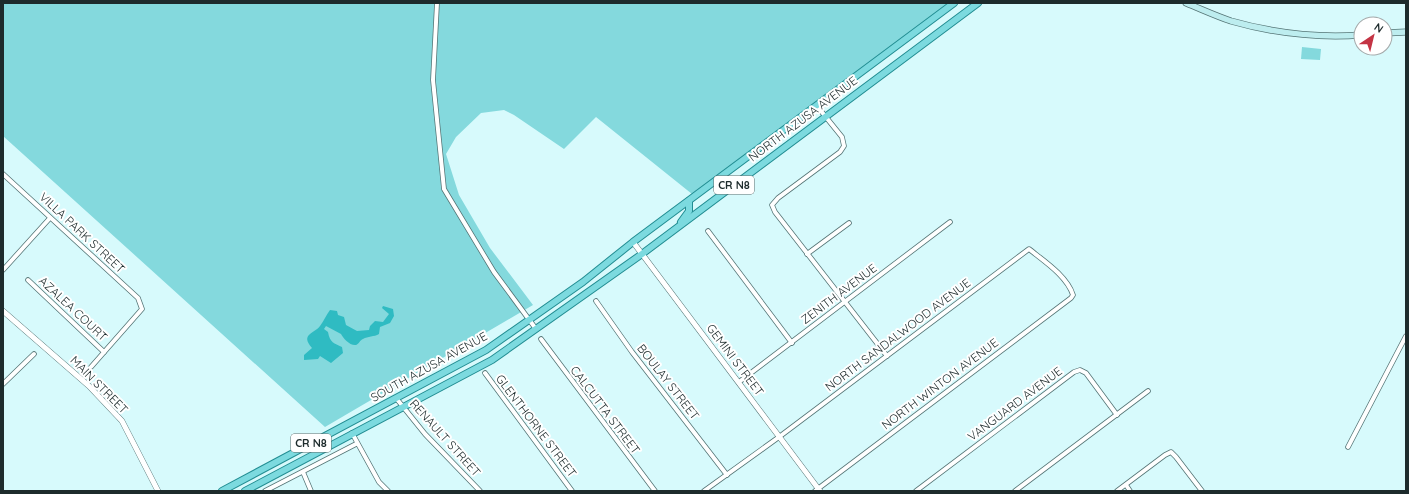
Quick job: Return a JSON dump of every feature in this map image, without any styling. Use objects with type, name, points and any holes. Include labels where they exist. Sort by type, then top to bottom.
[{"type":"main road","name":"NORTH AZUSA AVENUE","points":[[634,242],[954,3]]},
{"type":"main road","name":"NORTH AZUSA AVENUE","points":[[642,254],[978,3]]},
{"type":"main road","points":[[1186,3],[1230,21],[1273,30],[1322,35],[1353,35]]},
{"type":"main road","points":[[1393,33],[1406,32]]},
{"type":"main road","points":[[678,227],[688,211],[689,201]]},
{"type":"main road","name":"SOUTH AZUSA AVENUE","points":[[222,491],[486,350],[528,319],[583,282],[634,242]]},
{"type":"main road","name":"SOUTH AZUSA AVENUE","points":[[245,491],[492,360],[642,254]]},
{"type":"main road","points":[[269,466],[274,476]]},
{"type":"street","points":[[437,3],[433,80],[444,189],[494,272],[536,329]]},
{"type":"street","points":[[817,106],[842,137],[844,146],[840,152],[778,198],[772,206],[844,303],[887,356]]},
{"type":"street","name":"VILLA PARK STREET","points":[[3,174],[138,298],[142,309],[104,352]]},
{"type":"street","points":[[3,270],[50,218]]},
{"type":"street","points":[[807,254],[849,222]]},
{"type":"street","name":"ZENITH AVENUE","points":[[739,382],[950,222]]},
{"type":"street","points":[[708,231],[792,342]]},
{"type":"street","name":"GEMINI STREET","points":[[634,242],[818,490]]},
{"type":"street","name":"NORTH SANDALWOOD AVENUE","points":[[704,491],[779,437],[1029,249],[1054,269],[1071,289],[1073,294]]},
{"type":"street","name":"AZALEA COURT","points":[[28,280],[104,352]]},
{"type":"street","name":"NORTH WINTON AVENUE","points":[[818,490],[1070,298],[1073,294]]},
{"type":"street","name":"BOULAY STREET","points":[[596,300],[632,352],[727,475]]},
{"type":"street","name":"MAIN STREET","points":[[3,311],[89,386],[122,421],[158,491]]},
{"type":"street","points":[[1348,447],[1406,336]]},
{"type":"street","name":"CALCUTTA STREET","points":[[541,339],[655,491]]},
{"type":"street","points":[[91,367],[104,352]]},
{"type":"street","points":[[3,384],[34,354]]},
{"type":"street","name":"VANGUARD AVENUE","points":[[916,491],[1074,372],[1080,370],[1086,373],[1117,415]]},
{"type":"street","name":"GLENTHORNE STREET","points":[[485,373],[572,491]]},
{"type":"street","points":[[1014,491],[1148,391]]},
{"type":"street","name":"RENAULT STREET","points":[[396,398],[425,434],[480,491]]},
{"type":"street","points":[[352,434],[356,444],[379,482],[388,491]]},
{"type":"street","points":[[265,491],[356,444]]},
{"type":"street","points":[[1117,491],[1171,452],[1202,491]]},
{"type":"street","points":[[303,472],[311,491]]},
{"type":"street","points":[[1126,485],[1130,491]]},
{"type":"shaded area","points":[[3,3],[950,3],[692,194],[596,117],[564,149],[514,115],[504,110],[481,113],[456,137],[446,154],[459,195],[490,248],[533,305],[325,427],[3,136]]},
{"type":"shaded area","points":[[1302,47],[1321,49],[1320,60],[1301,59]]},
{"type":"shaded area","points":[[383,306],[393,309],[394,316],[390,323],[380,327],[379,334],[365,338],[354,345],[343,338],[341,334],[326,326],[324,329],[328,332],[331,341],[342,347],[343,353],[331,363],[320,356],[318,359],[304,360],[304,355],[312,348],[307,340],[309,335],[320,326],[330,310],[337,311],[338,315],[344,317],[346,325],[357,331],[369,330],[370,326],[375,321],[383,322],[389,314],[382,308]]}]
